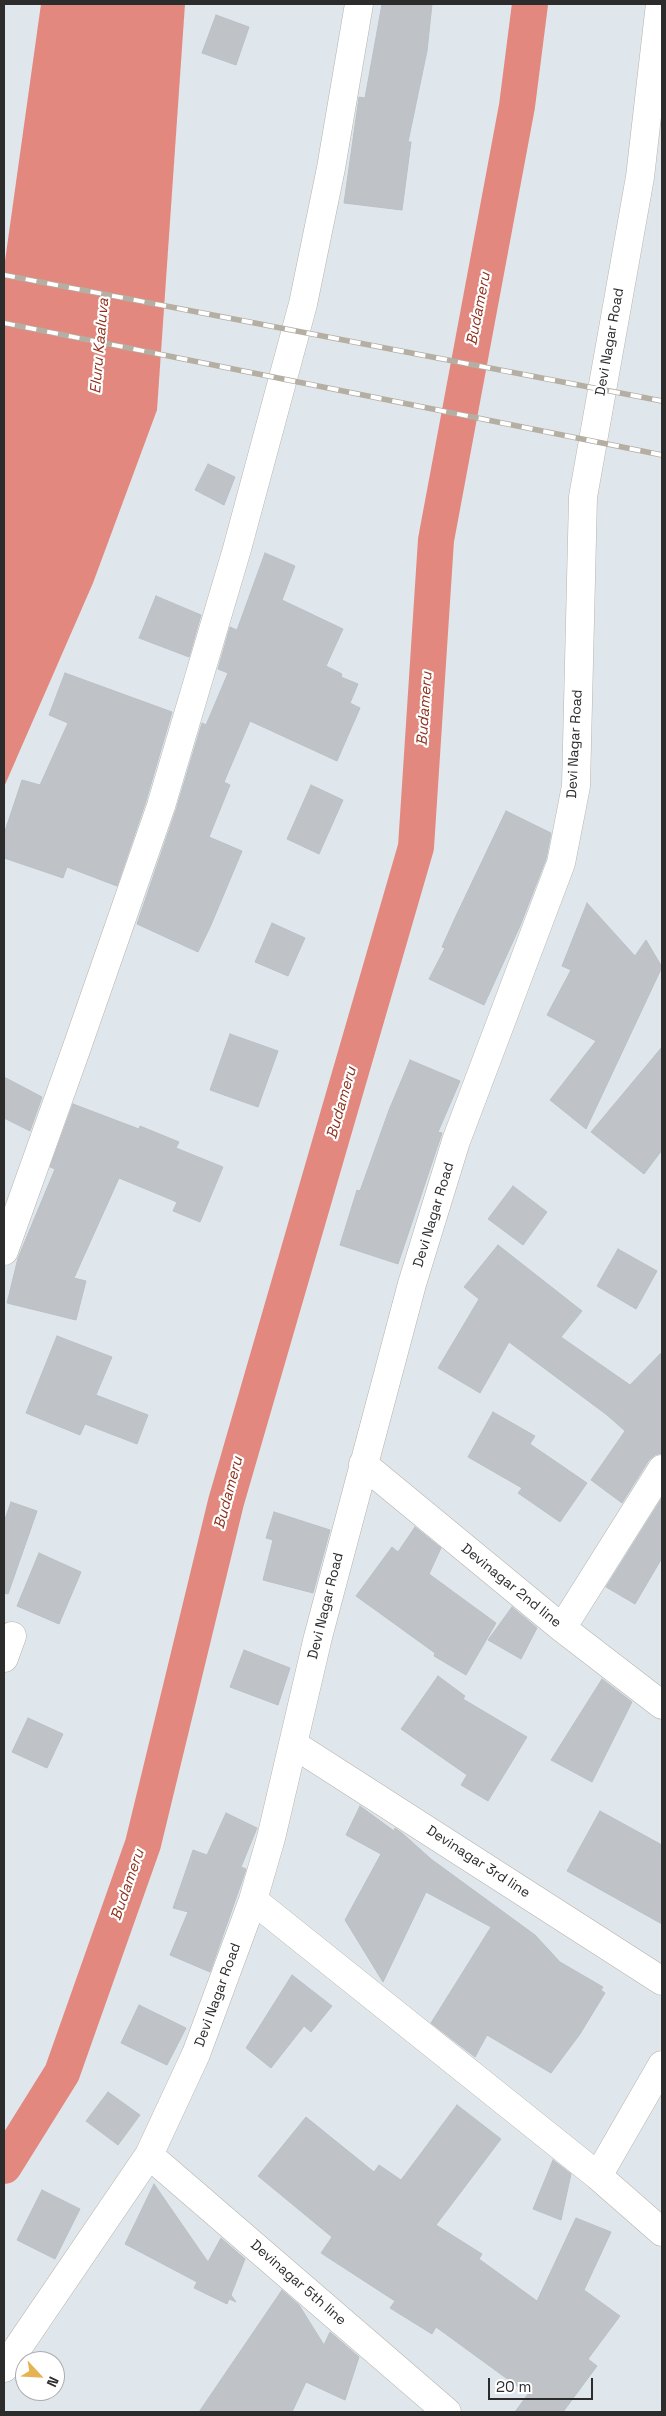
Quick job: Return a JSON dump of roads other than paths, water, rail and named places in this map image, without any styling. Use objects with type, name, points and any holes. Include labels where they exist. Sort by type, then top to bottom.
[{"type":"street","points":[[4,1251],[161,806],[237,548],[303,304],[331,168],[359,4]]},
{"type":"street","name":"Devi Nagar Road","points":[[4,2368],[149,2155],[196,2054],[253,1900],[272,1838],[318,1637],[412,1284],[456,1141],[561,863],[576,786],[583,497],[640,177],[660,4]]},
{"type":"street","name":"Devinagar 2nd line","points":[[363,1464],[562,1628],[662,1705]]},
{"type":"street","points":[[562,1628],[662,1469]]},
{"type":"street","name":"Devinagar 3rd line","points":[[293,1744],[662,1981]]},
{"type":"street","points":[[253,1900],[598,2176],[662,2232]]},
{"type":"street","points":[[598,2176],[662,2066]]},
{"type":"street","name":"Devinagar 5th line","points":[[149,2155],[447,2412]]},
{"type":"water","name":"Eluru Kaaluva","points":[[41,4],[185,4],[157,410],[93,583],[4,787],[4,268]]},
{"type":"waterway","name":"Budameru","points":[[4,2166],[62,2073],[143,1844],[226,1502],[416,847],[436,540],[517,106],[530,4]]},
{"type":"railway","points":[[4,275],[662,401]]},
{"type":"railway","points":[[4,323],[662,455]]}]
